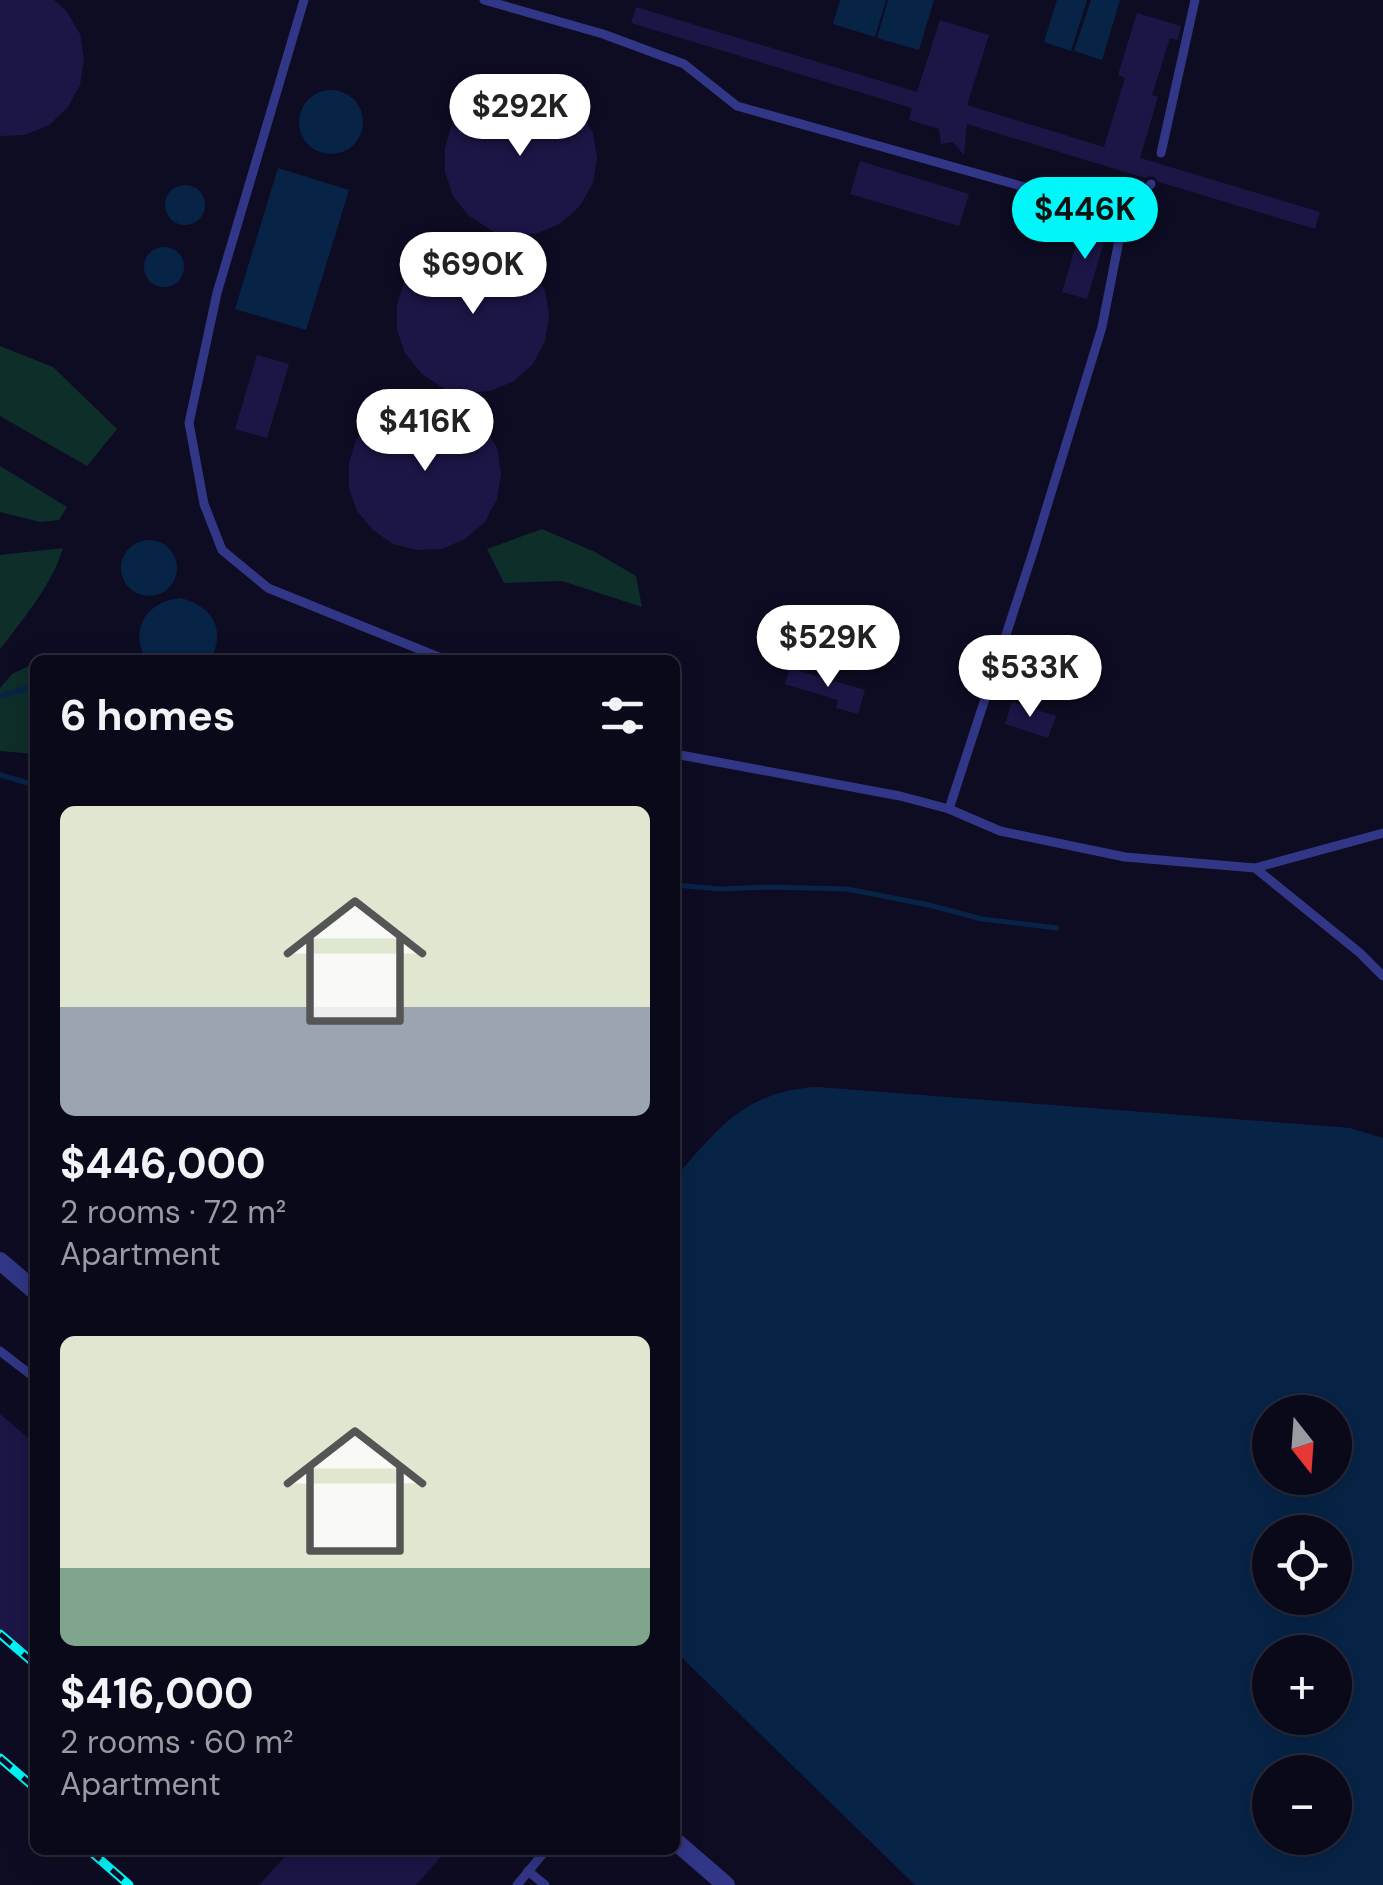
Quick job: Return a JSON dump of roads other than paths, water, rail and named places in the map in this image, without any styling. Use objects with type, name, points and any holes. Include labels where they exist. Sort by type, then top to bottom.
[{"type":"street","points":[[4,1271],[30,1288]]},
{"type":"street","points":[[680,1846],[726,1885]]},
{"type":"lane","points":[[304,0],[217,292],[189,422],[204,504],[222,550],[268,588],[434,655]]},
{"type":"lane","points":[[484,0],[603,34],[684,64],[736,106],[1124,214]]},
{"type":"lane","points":[[1160,153],[1196,0]]},
{"type":"lane","points":[[949,809],[1102,327],[1124,214],[1151,184]]},
{"type":"lane","points":[[680,755],[900,796],[949,809],[1000,831],[1125,857],[1255,868],[1383,833]]},
{"type":"lane","points":[[1255,868],[1383,976]]},
{"type":"lane","points":[[0,1351],[30,1374]]},
{"type":"lane","points":[[516,1885],[542,1855]]},
{"type":"lane","points":[[528,1871],[545,1885]]},
{"type":"water","points":[[840,0],[886,0],[875,37],[833,24]]},
{"type":"water","points":[[888,0],[934,0],[919,50],[877,38]]},
{"type":"water","points":[[1057,0],[1087,0],[1071,51],[1044,42]]},
{"type":"water","points":[[1091,0],[1120,0],[1102,60],[1074,51]]},
{"type":"water","points":[[331,90],[354,99],[363,122],[354,145],[331,154],[308,145],[299,122],[308,99]]},
{"type":"water","points":[[278,168],[349,190],[306,330],[235,309]]},
{"type":"water","points":[[185,185],[199,191],[205,205],[199,219],[185,225],[171,219],[165,205],[171,191]]},
{"type":"water","points":[[164,247],[178,253],[184,267],[178,281],[164,287],[150,281],[144,267],[150,253]]},
{"type":"water","points":[[149,540],[169,548],[177,568],[169,588],[149,596],[129,588],[121,568],[129,548]]},
{"type":"water","points":[[168,601],[191,601],[208,613],[216,629],[212,655],[144,655],[139,638],[144,619]]},
{"type":"water","points":[[817,1087],[1350,1128],[1383,1138],[1383,1885],[915,1885],[680,1656],[680,1172],[720,1128],[752,1104],[792,1090]]},
{"type":"waterway","points":[[0,696],[30,687]]},
{"type":"waterway","points":[[0,775],[30,784]]},
{"type":"waterway","points":[[680,885],[847,889],[982,919],[1057,928]]},
{"type":"railway","points":[[0,1634],[30,1660]]},
{"type":"railway","points":[[0,1758],[30,1784]]},
{"type":"railway","points":[[95,1855],[129,1885]]}]
